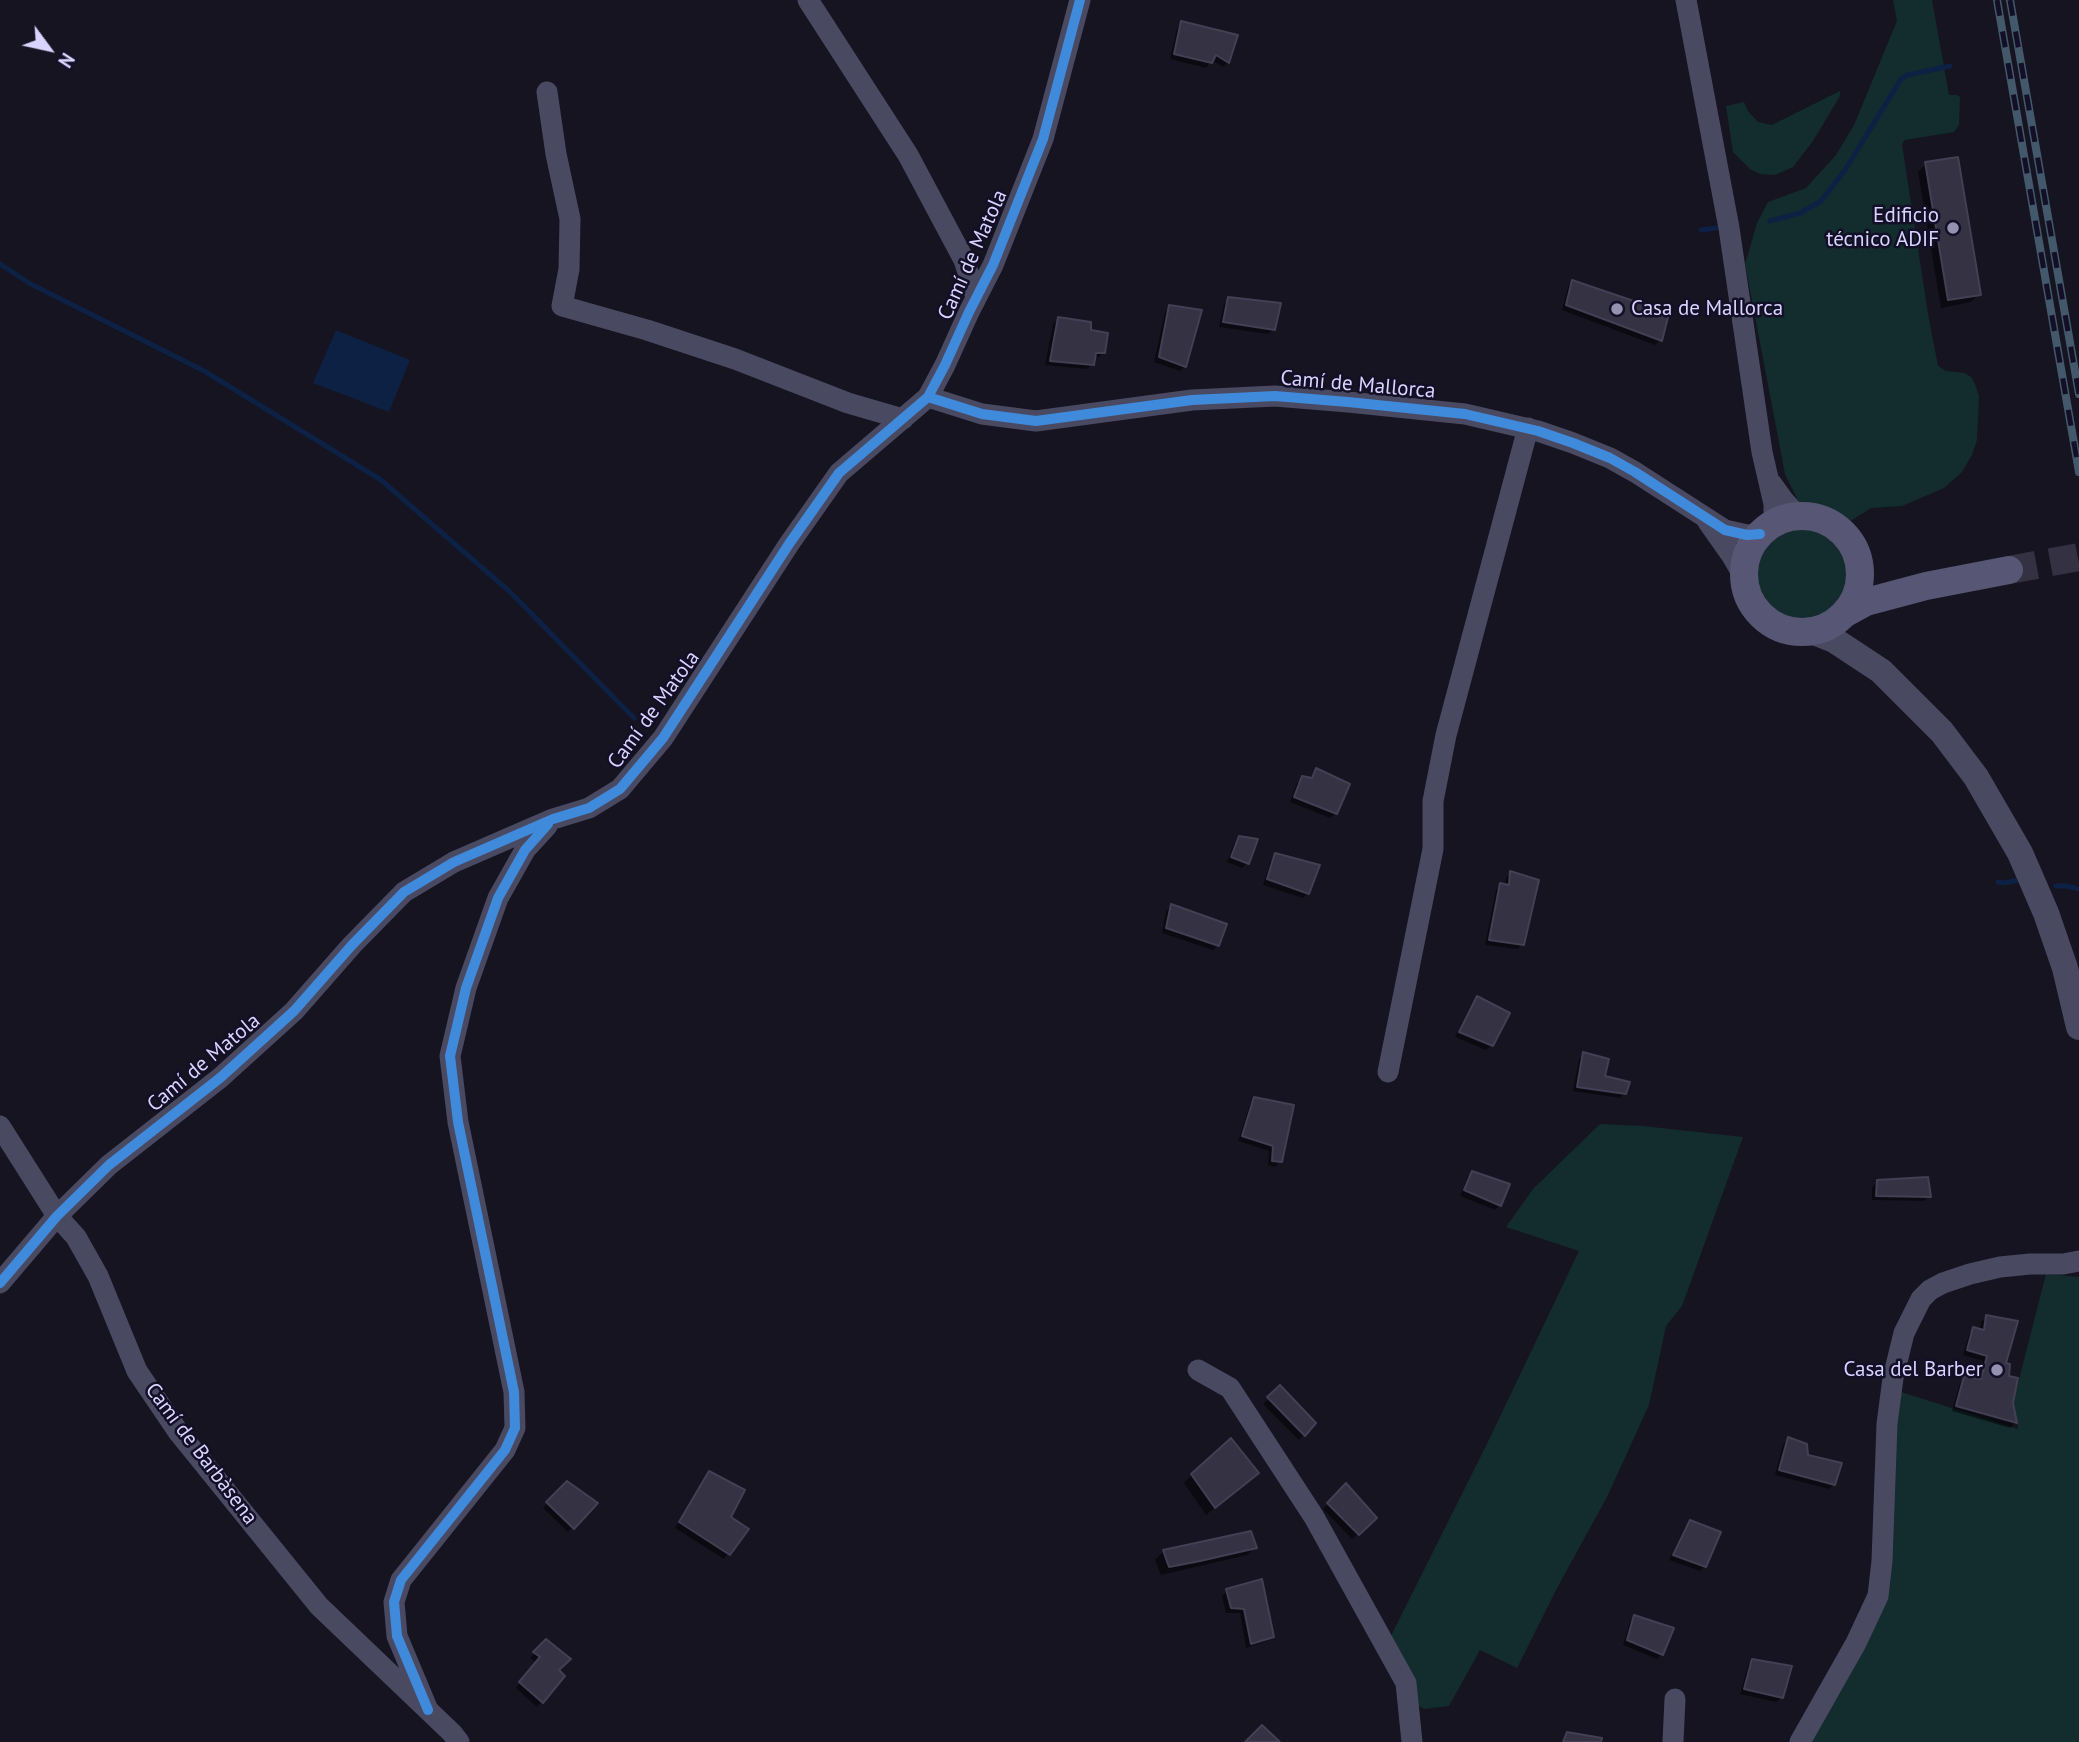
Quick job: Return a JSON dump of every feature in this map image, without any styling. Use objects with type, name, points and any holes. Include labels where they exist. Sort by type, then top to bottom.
[{"type":"main road","points":[[1844,614],[1853,601],[1860,572],[1851,543],[1841,531],[1814,517],[1777,525],[1751,546],[1743,575],[1748,598],[1761,617],[1773,626],[1803,633],[1832,624],[1844,614],[1866,603],[1926,586],[2009,570]]},
{"type":"main road","points":[[1860,572],[1893,587],[1926,586]]},
{"type":"street","points":[[808,0],[908,155],[964,260],[976,297]]},
{"type":"street","name":"Camí de Matola","points":[[0,1282],[57,1216],[109,1165],[220,1078],[294,1011],[352,945],[404,892],[454,862],[553,819],[589,808],[620,789],[663,738],[789,544],[839,473],[928,397],[993,265],[1043,139],[1080,0]]},
{"type":"street","points":[[1686,0],[1729,228],[1766,476],[1784,501],[1777,525]]},
{"type":"street","points":[[547,92],[556,154],[570,219],[569,269],[562,306],[647,330],[722,355],[848,403],[904,419]]},
{"type":"street","name":"Camí de Mallorca","points":[[928,397],[982,414],[1037,421],[1192,400],[1275,396],[1465,414],[1528,428],[1610,458],[1735,534],[1747,535],[1777,525]]},
{"type":"street","points":[[1388,1072],[1433,849],[1433,802],[1446,735],[1528,428]]},
{"type":"street","name":"Camí de Mallorca","points":[[1705,517],[1743,575]]},
{"type":"street","points":[[1844,614],[1857,633],[1933,705],[1990,785],[2037,873],[2058,926],[2079,993]]},
{"type":"street","points":[[1811,631],[1834,640],[1881,671],[1942,732],[1976,777],[2020,853],[2046,913],[2065,968],[2079,1027]]},
{"type":"street","points":[[428,1710],[397,1636],[394,1602],[401,1580],[505,1450],[515,1428],[514,1392],[458,1122],[450,1056],[466,988],[498,898],[525,850],[553,819]]},
{"type":"street","name":"Camí de Barbàsena","points":[[0,1126],[57,1216],[76,1237],[92,1266],[137,1371],[179,1433],[319,1606],[453,1733],[459,1742]]},
{"type":"street","points":[[1800,1742],[1856,1643],[1878,1595],[1882,1561],[1887,1424],[1893,1378],[1904,1333],[1921,1299],[1943,1283],[2000,1267],[2074,1264]]},
{"type":"street","points":[[1198,1370],[1230,1388],[1314,1517],[1406,1683],[1412,1742]]},
{"type":"street","points":[[1673,1742],[1675,1699]]},
{"type":"green space","points":[[1893,0],[1932,0],[1949,95],[1960,97],[1959,125],[1954,132],[1905,140],[1902,144],[1938,366],[1946,371],[1965,373],[1975,384],[1979,396],[1977,440],[1962,472],[1944,488],[1902,506],[1871,508],[1841,527],[1803,511],[1785,474],[1745,264],[1757,223],[1768,202],[1806,188],[1836,155],[1854,125],[1897,21]]},
{"type":"green space","points":[[1840,91],[1840,96],[1813,141],[1793,167],[1775,175],[1760,174],[1750,169],[1733,152],[1726,106],[1744,102],[1758,122],[1772,125]]},
{"type":"green space","points":[[1802,520],[1823,524],[1840,536],[1852,553],[1856,574],[1852,595],[1840,612],[1823,624],[1802,628],[1781,624],[1764,612],[1752,595],[1748,574],[1752,553],[1764,536],[1781,524]]},
{"type":"green space","points":[[1600,1124],[1743,1137],[1682,1306],[1666,1326],[1649,1405],[1607,1497],[1517,1668],[1480,1650],[1449,1706],[1424,1709],[1412,1702],[1390,1638],[1579,1251],[1506,1227],[1533,1189]]},
{"type":"green space","points":[[2046,1274],[2079,1277],[2079,1742],[1800,1742],[1882,1561],[1901,1392],[2018,1429],[2013,1403]]},
{"type":"water","points":[[336,330],[410,360],[389,412],[313,383]]},
{"type":"building","points":[[1181,21],[1238,35],[1229,63],[1216,55],[1212,63],[1174,54]]},
{"type":"building","name":"Edificio técnico ADIF","points":[[1958,157],[1981,295],[1948,300],[1925,162]]},
{"type":"building","name":"Casa de Mallorca","points":[[1572,280],[1669,313],[1662,341],[1566,305]]},
{"type":"building","points":[[1228,297],[1281,303],[1275,330],[1223,322]]},
{"type":"building","points":[[1169,305],[1202,310],[1186,367],[1159,357]]},
{"type":"building","points":[[1058,317],[1091,322],[1091,330],[1108,333],[1105,353],[1096,353],[1094,365],[1050,361]]},
{"type":"building","points":[[1316,768],[1350,784],[1337,814],[1294,797],[1302,776],[1312,778]]},
{"type":"building","points":[[1239,836],[1258,839],[1249,864],[1231,857]]},
{"type":"building","points":[[1275,853],[1320,865],[1309,894],[1267,879]]},
{"type":"building","points":[[1510,871],[1539,880],[1524,945],[1489,940],[1500,883],[1509,885]]},
{"type":"building","points":[[1171,904],[1227,924],[1219,946],[1166,928]]},
{"type":"building","points":[[1477,996],[1510,1013],[1493,1046],[1459,1032]]},
{"type":"building","points":[[1583,1052],[1609,1059],[1605,1076],[1630,1082],[1626,1094],[1577,1087]]},
{"type":"building","points":[[1254,1097],[1294,1105],[1282,1162],[1272,1161],[1273,1146],[1242,1136]]},
{"type":"building","points":[[1472,1171],[1510,1184],[1501,1206],[1464,1190]]},
{"type":"building","points":[[1928,1177],[1931,1197],[1876,1196],[1877,1180]]},
{"type":"building","name":"Casa del Barber","points":[[1986,1315],[2018,1321],[2006,1363],[2010,1364],[2009,1376],[2018,1378],[2013,1403],[2017,1423],[1956,1406],[1964,1376],[1981,1379],[1987,1356],[1967,1350],[1973,1327],[1984,1330]]},
{"type":"building","points":[[1280,1385],[1316,1423],[1305,1436],[1267,1397]]},
{"type":"building","points":[[1788,1437],[1807,1444],[1808,1455],[1842,1463],[1835,1485],[1779,1470]]},
{"type":"building","points":[[1231,1438],[1259,1473],[1215,1508],[1191,1474]]},
{"type":"building","points":[[709,1471],[745,1490],[731,1517],[749,1529],[730,1555],[679,1522]]},
{"type":"building","points":[[567,1481],[598,1503],[574,1529],[546,1502]]},
{"type":"building","points":[[1346,1483],[1377,1518],[1359,1535],[1327,1503]]},
{"type":"building","points":[[1690,1520],[1721,1532],[1706,1567],[1673,1555]]},
{"type":"building","points":[[1251,1531],[1257,1548],[1200,1561],[1169,1567],[1163,1550]]},
{"type":"building","points":[[1262,1579],[1274,1637],[1251,1644],[1244,1609],[1231,1608],[1226,1589]]},
{"type":"building","points":[[1634,1615],[1674,1628],[1663,1655],[1627,1640]]},
{"type":"building","points":[[546,1639],[571,1659],[559,1670],[565,1676],[543,1703],[519,1682],[540,1657],[533,1652]]},
{"type":"building","points":[[1752,1659],[1792,1666],[1783,1698],[1744,1689]]},
{"type":"building","points":[[1262,1725],[1280,1742],[1245,1742]]},
{"type":"building","points":[[1567,1732],[1602,1738],[1601,1742],[1563,1742]]},
{"type":"waterway","points":[[1770,221],[1800,213],[1821,201],[1845,170],[1901,79],[1950,66]]},
{"type":"waterway","points":[[1701,230],[1716,228]]},
{"type":"waterway","points":[[0,264],[29,283],[206,372],[381,480],[509,591],[634,718]]},
{"type":"waterway","points":[[1998,882],[2022,879]]},
{"type":"waterway","points":[[2056,886],[2079,889]]},
{"type":"tunnel","points":[[2009,570],[2079,557]]},
{"type":"railway","points":[[1997,0],[2079,472]]},
{"type":"railway","points":[[2010,0],[2079,394]]},
{"type":"cycle path","points":[[0,1283],[57,1216],[109,1165],[220,1078],[294,1011],[352,945],[404,892],[454,862],[553,819],[589,808],[620,789],[663,738],[789,544],[839,473],[928,397],[993,265],[1043,139],[1080,0]]},
{"type":"cycle path","points":[[928,397],[982,414],[1036,421],[1192,400],[1275,396],[1465,414],[1538,431],[1610,458],[1725,530],[1747,535],[1760,534]]},
{"type":"cycle path","points":[[428,1710],[397,1636],[394,1602],[401,1580],[505,1450],[515,1428],[514,1392],[458,1122],[450,1056],[466,988],[498,898],[525,850],[548,824]]},
{"type":"place","name":"Edificio técnico ADIF","points":[[1953,228]]},
{"type":"place","name":"Casa de Mallorca","points":[[1617,309]]},
{"type":"place","name":"Casa del Barber","points":[[1997,1370]]}]
